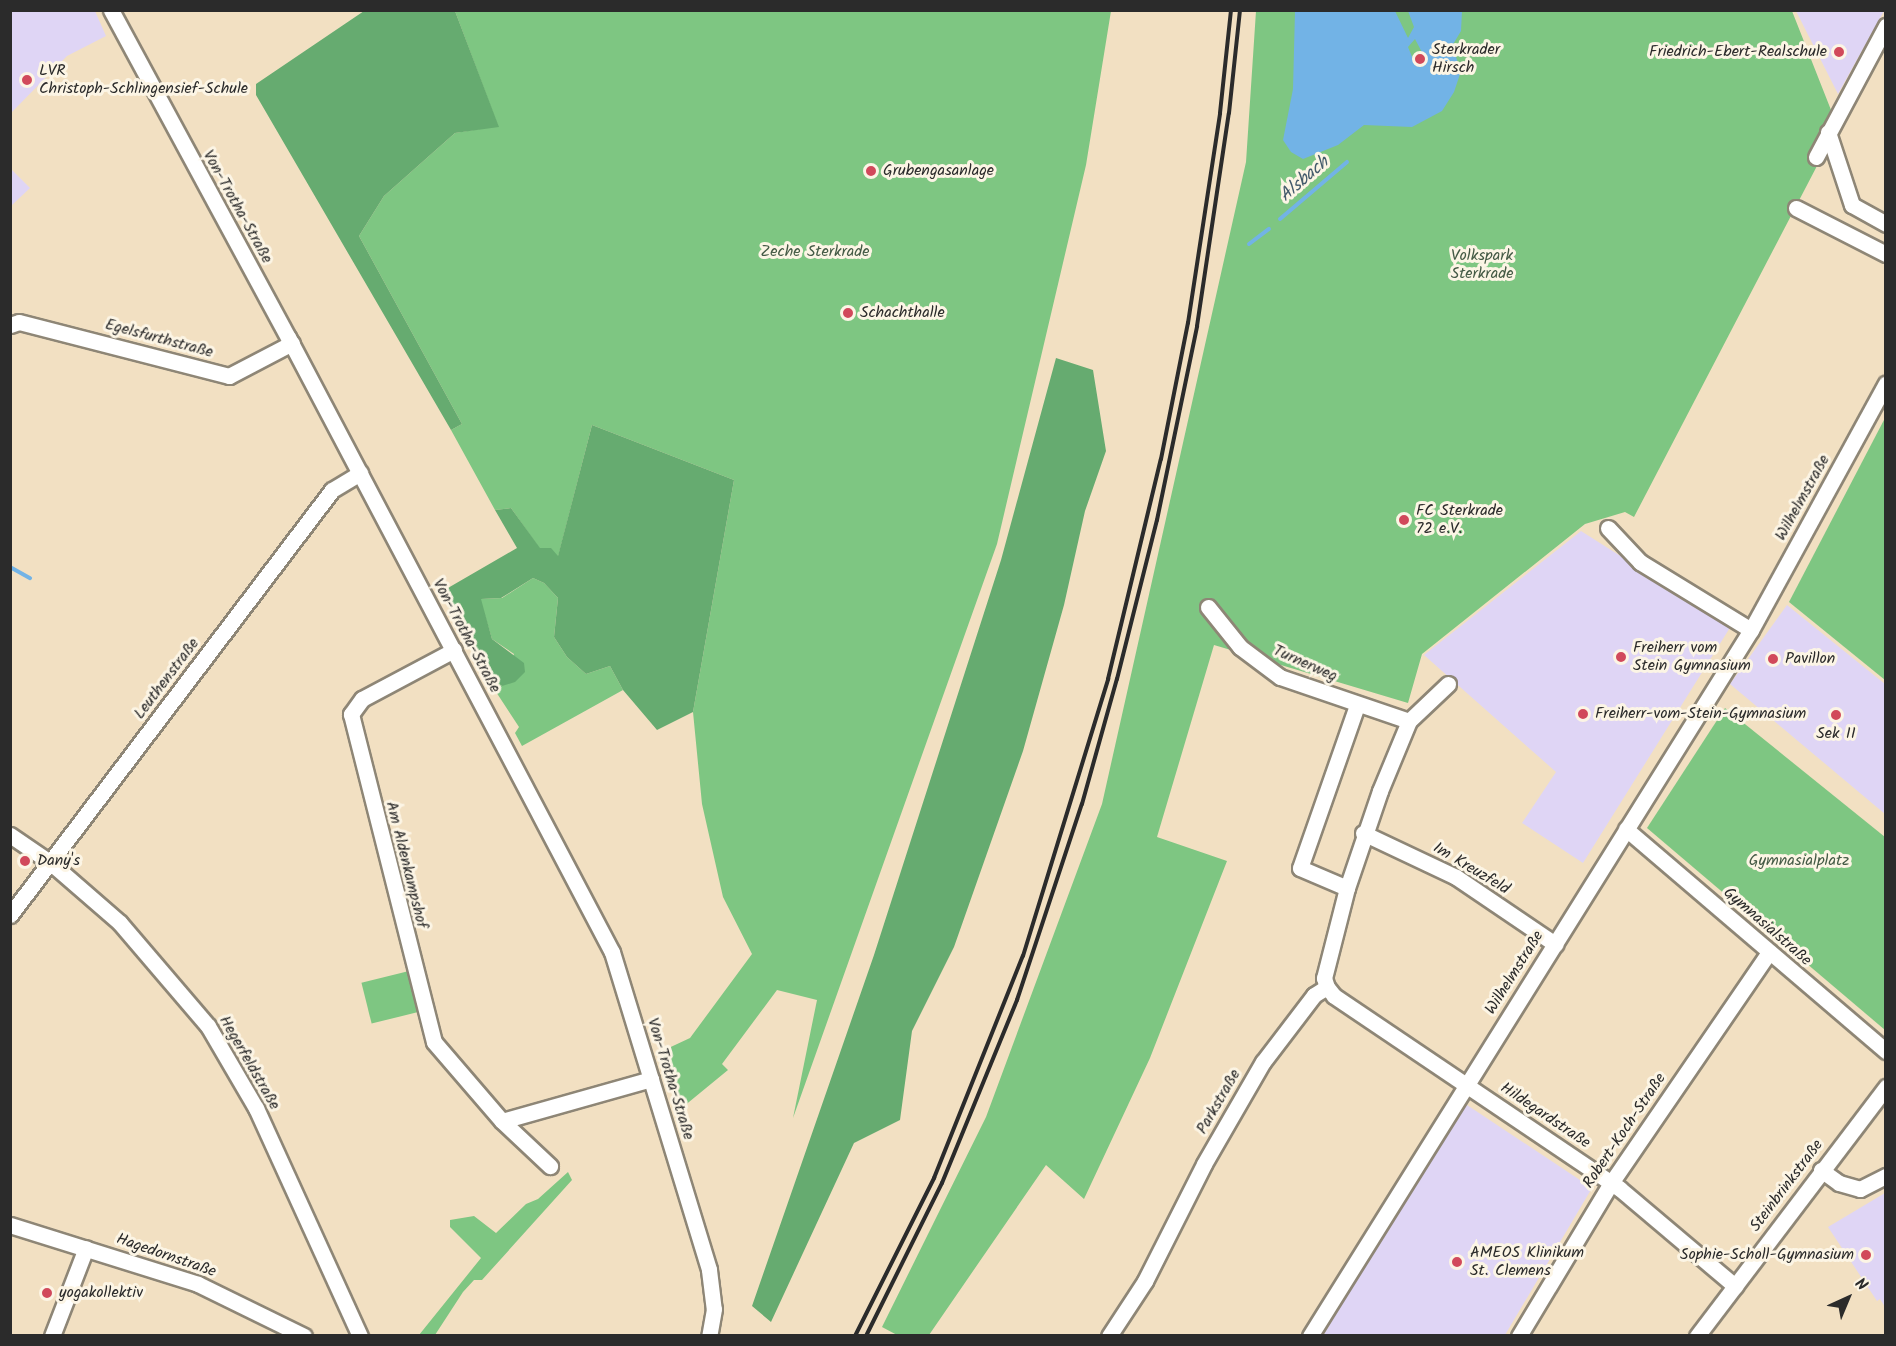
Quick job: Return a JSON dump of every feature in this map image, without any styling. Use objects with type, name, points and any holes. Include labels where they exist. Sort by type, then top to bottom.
[{"type":"street","name":"Von-Trotha-Straße","points":[[111,10],[292,343],[612,952],[709,1270],[714,1309],[709,1335]]},
{"type":"street","points":[[1816,157],[1886,26]]},
{"type":"street","points":[[1828,132],[1852,205],[1886,224]]},
{"type":"street","points":[[1796,208],[1886,254]]},
{"type":"street","points":[[1856,238],[1867,214]]},
{"type":"street","name":"Egelsfurthstraße","points":[[10,325],[19,322],[229,376],[292,343]]},
{"type":"street","name":"Wilhelmstraße","points":[[1310,1335],[1751,630],[1886,383]]},
{"type":"street","name":"Leuthenstraße","points":[[10,915],[332,490],[360,473]]},
{"type":"street","points":[[1608,528],[1640,562],[1751,630]]},
{"type":"street","name":"Turnerweg","points":[[1208,607],[1240,647],[1263,667],[1357,705],[1409,721]]},
{"type":"street","name":"Am Aldenkampshof","points":[[454,650],[362,699],[351,714],[431,1034],[439,1050],[502,1121],[514,1128],[550,1166]]},
{"type":"street","points":[[1327,987],[1324,978],[1363,833],[1409,721],[1448,684]]},
{"type":"street","points":[[1347,888],[1300,868],[1357,705]]},
{"type":"street","name":"Gymnasialstraße","points":[[1626,829],[1886,1051]]},
{"type":"street","name":"Im Kreuzfeld","points":[[1363,833],[1456,877],[1555,944]]},
{"type":"street","name":"Hegerfeldstraße","points":[[10,835],[51,863],[120,923],[208,1026],[256,1108],[360,1335]]},
{"type":"street","name":"Robert-Koch-Straße","points":[[1519,1335],[1611,1183],[1769,952]]},
{"type":"street","name":"Hildegardstraße","points":[[1327,987],[1465,1085],[1611,1183],[1735,1286]]},
{"type":"street","name":"Parkstraße","points":[[1109,1335],[1144,1281],[1204,1164],[1263,1062],[1314,995],[1327,987]]},
{"type":"street","points":[[502,1121],[651,1079]]},
{"type":"street","name":"Steinbrinkstraße","points":[[1697,1335],[1886,1088]]},
{"type":"street","points":[[1821,1170],[1839,1183],[1860,1189],[1886,1176]]},
{"type":"street","name":"Hagedornstraße","points":[[10,1225],[198,1284],[304,1335]]},
{"type":"street","points":[[52,1335],[86,1248]]},
{"type":"shaded area","name":"LVR Christoph-Schlingensief-Schule","points":[[11,10],[95,11],[106,36],[67,56],[11,113]]},
{"type":"shaded area","name":"Friedrich-Ebert-Realschule","points":[[1796,11],[1884,11],[1838,94]]},
{"type":"shaded area","points":[[11,169],[30,188],[11,206]]},
{"type":"shaded area","name":"Freiherr-vom-Stein-Gymnasium","points":[[1581,531],[1731,626],[1583,863],[1522,823],[1556,772],[1424,655]]},
{"type":"shaded area","name":"Freiherr-vom-Stein-Gymnasium","points":[[1787,605],[1885,684],[1885,814],[1730,684]]},
{"type":"shaded area","name":"AMEOS Klinikum St. Clemens","points":[[1458,1099],[1592,1188],[1505,1335],[1323,1336]]},
{"type":"shaded area","name":"Sophie-Scholl-Gymnasium","points":[[1885,1193],[1885,1307],[1880,1299],[1877,1301],[1828,1227]]},
{"type":"green space","points":[[364,11],[455,11],[499,127],[455,133],[384,196],[359,236],[462,424],[451,430],[256,95],[256,84]]},
{"type":"green space","name":"Zeche Sterkrade","points":[[455,11],[1111,11],[1086,165],[997,544],[793,1118],[817,1000],[777,990],[722,1064],[728,1070],[678,1111],[660,1052],[690,1038],[752,954],[723,897],[702,804],[693,712],[734,480],[592,425],[558,557],[540,549],[511,508],[495,510],[451,430],[462,424],[359,236],[384,196],[455,133],[498,126]]},
{"type":"green space","name":"Volkspark Sterkrade","points":[[1256,11],[1792,11],[1831,110],[1812,150],[1818,164],[1634,517],[1625,512],[1585,524],[1422,654],[1408,703],[1214,645],[1157,837],[1227,861],[1150,1058],[1084,1199],[1046,1165],[929,1335],[897,1335],[882,1327],[986,1117],[1102,804],[1246,162]]},
{"type":"green space","points":[[1056,358],[1093,370],[1106,451],[1085,511],[1064,605],[1023,751],[954,947],[912,1031],[900,1120],[854,1143],[771,1322],[752,1306],[874,955],[1001,560]]},
{"type":"green space","points":[[1885,418],[1885,680],[1789,602]]},
{"type":"green space","points":[[592,425],[734,480],[693,712],[657,730],[623,690],[610,666],[586,674],[567,657],[554,637],[558,598],[544,583],[533,578],[501,598],[481,599],[492,639],[524,663],[525,672],[515,682],[502,686],[483,672],[441,592],[517,548],[495,510],[511,508],[540,548],[551,548],[558,556]]},
{"type":"green space","points":[[533,578],[544,583],[558,598],[554,637],[567,657],[586,674],[610,666],[623,690],[522,746],[515,733],[519,727],[483,672],[502,686],[514,654],[492,639],[480,599],[502,598]]},
{"type":"green space","name":"Gymnasialplatz","points":[[1725,708],[1885,837],[1885,1030],[1647,828]]},
{"type":"green space","points":[[409,971],[419,1012],[372,1024],[361,983]]},
{"type":"green space","points":[[568,1172],[572,1180],[482,1280],[474,1280],[463,1292],[435,1335],[419,1335],[481,1258],[450,1227],[450,1220],[474,1216],[496,1233],[526,1204],[538,1199]]},
{"type":"water","points":[[1295,11],[1395,11],[1408,38],[1414,27],[1408,11],[1462,11],[1461,31],[1452,46],[1461,71],[1454,92],[1442,111],[1412,127],[1364,125],[1338,145],[1303,159],[1291,152],[1283,140],[1293,89]],"holes":[[[1415,39],[1426,60],[1422,67],[1415,64],[1408,47]]]},
{"type":"waterway","name":"Alsbach","points":[[1280,219],[1347,162]]},
{"type":"waterway","name":"Alsbach","points":[[1249,244],[1269,229]]},
{"type":"waterway","points":[[10,567],[30,578]]},
{"type":"railway","points":[[855,1336],[934,1178],[1023,956],[1108,679],[1161,459],[1188,323],[1220,113],[1231,10]]},
{"type":"railway","points":[[866,1336],[942,1183],[1017,1000],[1082,804],[1117,679],[1157,520],[1197,326],[1229,113],[1240,10]]},
{"type":"place","name":"Friedrich-Ebert-Realschule","points":[[1839,52]]},
{"type":"place","name":"Sterkrader Hirsch","points":[[1420,59]]},
{"type":"place","name":"LVR Christoph-Schlingensief-Schule","points":[[27,80]]},
{"type":"place","name":"Grubengasanlage","points":[[871,171]]},
{"type":"place","name":"Schachthalle","points":[[848,313]]},
{"type":"place","name":"FC Sterkrade 72 e.V.","points":[[1404,520]]},
{"type":"place","name":"Freiherr vom Stein Gymnasium","points":[[1621,657]]},
{"type":"place","name":"Pavillon","points":[[1773,659]]},
{"type":"place","name":"Freiherr-vom-Stein-Gymnasium","points":[[1583,714]]},
{"type":"place","name":"Sek II","points":[[1836,715]]},
{"type":"place","name":"Dany's","points":[[25,861]]},
{"type":"place","name":"Sophie-Scholl-Gymnasium","points":[[1866,1255]]},
{"type":"place","name":"AMEOS Klinikum St. Clemens","points":[[1457,1262]]},
{"type":"place","name":"yogakollektiv","points":[[47,1293]]}]
